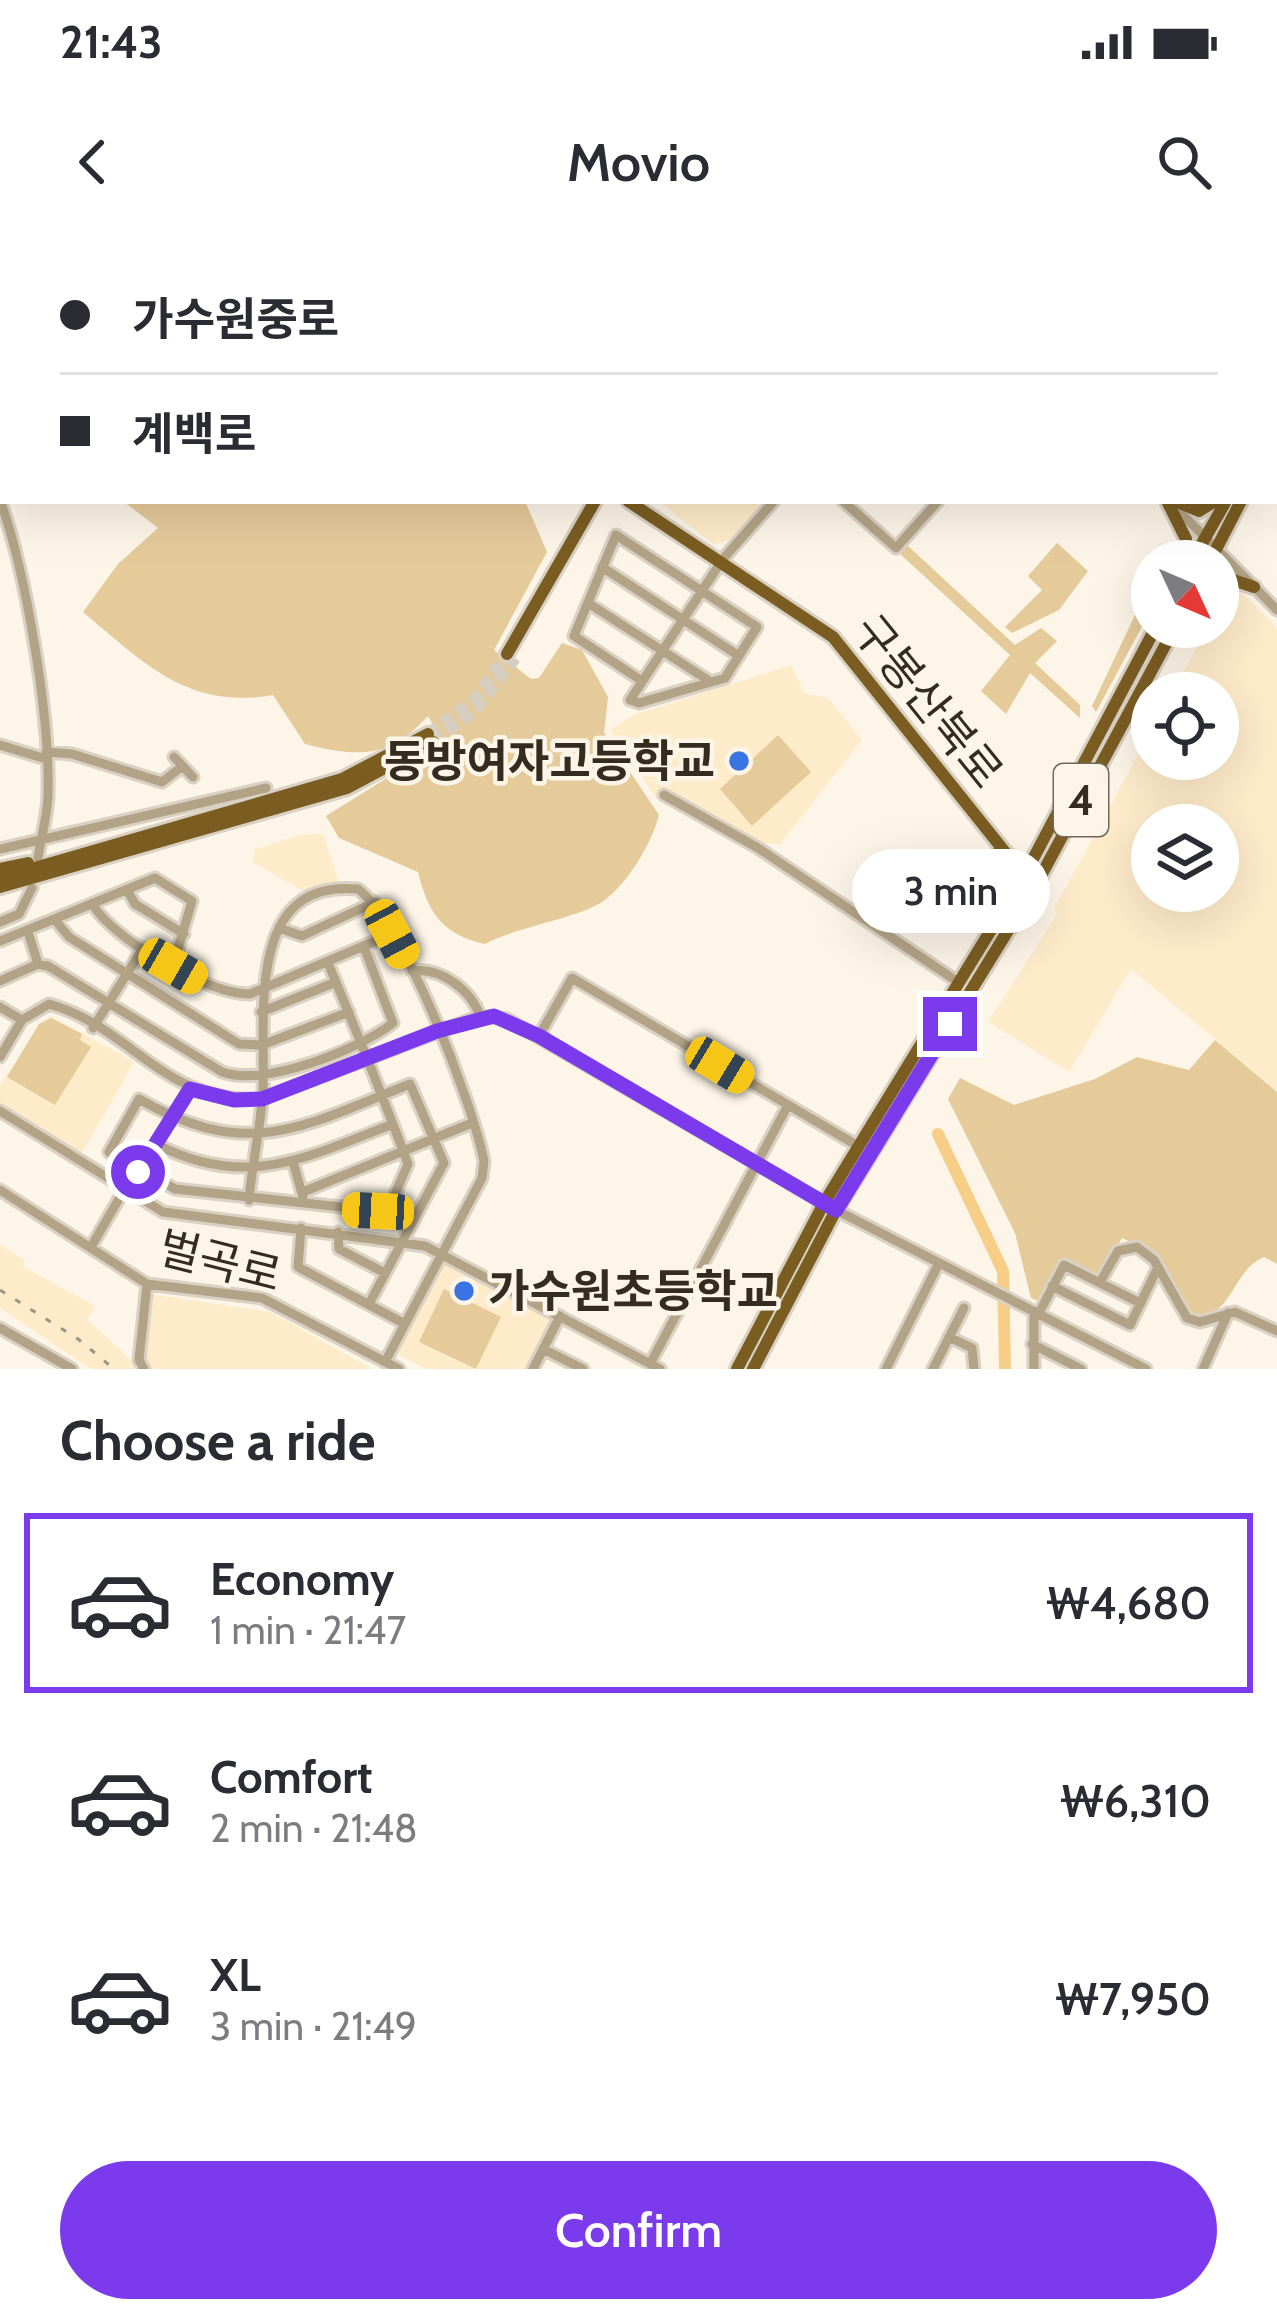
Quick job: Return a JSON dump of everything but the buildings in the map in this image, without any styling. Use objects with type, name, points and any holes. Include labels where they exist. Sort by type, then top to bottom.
[{"type":"main road","points":[[512,654],[593,504]]},
{"type":"main road","name":"구봉산북로","points":[[633,504],[723,559],[833,637],[996,844],[1036,885]]},
{"type":"main road","points":[[1172,504],[1186,540]]},
{"type":"main road","points":[[1179,504],[1199,511],[1210,504]]},
{"type":"main road","points":[[1205,538],[1224,504]]},
{"type":"main road","points":[[1221,540],[1239,504]]},
{"type":"main road","points":[[1239,582],[1254,587]]},
{"type":"main road","name":"4","points":[[753,1369],[858,1146],[1024,876],[1145,648]]},
{"type":"main road","name":"4","points":[[737,1369],[830,1207],[1036,885],[1164,648]]},
{"type":"main road","points":[[0,887],[80,860],[347,788],[430,738]]},
{"type":"main road","points":[[996,844],[1019,852],[1040,845]]},
{"type":"main road","points":[[996,844],[1005,871],[998,916]]},
{"type":"main road","points":[[0,868],[80,860]]},
{"type":"street","points":[[2,504],[14,536],[46,756],[49,796],[38,858]]},
{"type":"street","points":[[642,681],[574,636],[616,535],[700,591],[758,627],[724,678],[634,704],[630,700],[700,591],[771,504]]},
{"type":"street","points":[[845,504],[896,548],[935,504]]},
{"type":"street","points":[[1174,504],[1205,538]]},
{"type":"street","points":[[602,567],[739,656]]},
{"type":"street","points":[[1239,575],[1277,610]]},
{"type":"street","points":[[588,603],[711,682]]},
{"type":"street","points":[[0,745],[46,756],[72,754],[162,782],[177,763],[193,777]]},
{"type":"street","points":[[0,849],[266,788]]},
{"type":"street","points":[[664,795],[758,848],[958,982]]},
{"type":"street","points":[[0,941],[155,878],[192,902],[173,966]]},
{"type":"street","points":[[0,922],[19,914],[32,888]]},
{"type":"street","points":[[249,1200],[262,1099],[260,990],[295,903],[319,892],[358,889],[375,902],[412,971],[484,1161],[482,1178],[385,1362]]},
{"type":"street","points":[[127,890],[134,904],[184,934]]},
{"type":"street","points":[[282,929],[302,936],[375,902]]},
{"type":"street","points":[[93,905],[100,917],[143,948],[230,994],[260,990],[365,950],[392,934]]},
{"type":"street","points":[[55,920],[69,938],[229,1039],[262,1045],[349,1012]]},
{"type":"street","points":[[28,932],[38,964],[223,1072],[263,1076],[360,1040],[393,1020],[365,950]]},
{"type":"street","points":[[93,1028],[143,948]]},
{"type":"street","points":[[328,963],[349,1012],[382,1095],[408,1164],[391,1203],[378,1211],[303,1207],[175,1189],[109,1152],[139,1099],[191,1128],[256,1136],[286,1131],[382,1095],[410,1084],[444,1163],[369,1304]]},
{"type":"street","points":[[0,981],[38,964]]},
{"type":"street","points":[[412,971],[428,969],[464,989],[480,1016]]},
{"type":"street","points":[[539,1036],[572,978],[858,1146]]},
{"type":"street","points":[[261,1012],[336,982]]},
{"type":"street","points":[[0,1057],[22,1020],[49,1004],[190,1089],[234,1100],[262,1099],[480,1016],[507,1019],[830,1207],[1146,1369]]},
{"type":"street","points":[[0,1007],[22,1020]]},
{"type":"street","points":[[138,1172],[190,1089]]},
{"type":"street","points":[[0,1111],[163,1212],[404,1240],[443,1254],[652,1367],[788,1105]]},
{"type":"street","points":[[302,1192],[472,1123]]},
{"type":"street","points":[[156,1144],[185,1160],[271,1170],[393,1124]]},
{"type":"street","points":[[293,1162],[303,1207]]},
{"type":"street","name":"벌곡로","points":[[0,1190],[147,1284],[262,1298],[399,1369]]},
{"type":"street","name":"벌곡로","points":[[92,1247],[124,1190]]},
{"type":"street","points":[[301,1228],[298,1267],[406,1324]]},
{"type":"street","points":[[338,1232],[339,1249],[385,1273]]},
{"type":"street","points":[[1100,1282],[1118,1251],[1131,1246],[1150,1254],[1181,1314],[1200,1322],[1240,1313],[1277,1331]]},
{"type":"street","points":[[886,1369],[939,1262]]},
{"type":"street","points":[[1034,1369],[1032,1310],[1064,1264],[1140,1303]]},
{"type":"street","points":[[1052,1286],[1130,1325],[1158,1267]]},
{"type":"street","points":[[144,1369],[139,1360],[147,1284]]},
{"type":"street","points":[[933,1369],[964,1308]]},
{"type":"street","points":[[1202,1369],[1228,1313]]},
{"type":"street","points":[[533,1369],[560,1316]]},
{"type":"street","points":[[0,1328],[72,1369]]},
{"type":"street","points":[[949,1337],[972,1348],[974,1369]]},
{"type":"street","points":[[1032,1344],[1082,1369]]},
{"type":"street","points":[[544,1349],[583,1369]]},
{"type":"shaded area","points":[[127,504],[526,504],[547,552],[494,650],[531,679],[539,678],[562,643],[582,650],[608,697],[604,733],[659,815],[629,874],[611,895],[591,908],[485,944],[448,928],[427,899],[418,872],[339,838],[326,816],[443,743],[428,716],[400,740],[372,751],[305,744],[273,695],[216,696],[192,689],[148,665],[83,612],[118,564],[158,528]]},
{"type":"shaded area","points":[[662,504],[762,504],[728,541],[713,544]]},
{"type":"shaded area","points":[[1057,543],[1088,571],[1059,610],[1012,633],[1005,627],[1042,590],[1028,576]]},
{"type":"shaded area","points":[[907,545],[1015,645],[1041,628],[1057,641],[1035,663],[1080,705],[1080,718],[1030,673],[1006,714],[981,691],[1010,655],[899,553]]},
{"type":"shaded area","points":[[1239,590],[1277,628],[1277,1091],[1131,969],[1069,1072],[988,1022],[1058,913],[1054,909],[1131,768],[1131,780],[1239,780],[1239,672],[1183,672],[1197,648],[1239,648]]},
{"type":"shaded area","points":[[1131,623],[1131,647],[1096,712],[1092,706]]},
{"type":"shaded area","name":"동방여자고등학교","points":[[791,665],[804,693],[828,698],[862,740],[780,844],[757,843],[681,797],[671,802],[656,798],[610,730],[633,715]]},
{"type":"shaded area","points":[[778,735],[811,772],[752,826],[720,789]]},
{"type":"shaded area","points":[[323,834],[339,883],[306,893],[253,862],[254,850],[299,835]]},
{"type":"shaded area","points":[[49,1015],[134,1062],[80,1156],[0,1106],[0,1085]]},
{"type":"shaded area","points":[[51,1018],[82,1034],[80,1040],[91,1047],[55,1105],[7,1077],[39,1024]]},
{"type":"shaded area","points":[[1215,1040],[1277,1092],[1277,1264],[1264,1257],[1254,1263],[1220,1307],[1199,1319],[1185,1310],[1158,1255],[1122,1238],[1099,1276],[1061,1261],[1038,1301],[1031,1298],[1015,1233],[948,1099],[960,1078],[1014,1105],[1095,1079],[1137,1057],[1189,1070]]},
{"type":"shaded area","points":[[0,1245],[24,1260],[22,1266],[95,1306],[87,1319],[140,1369],[91,1369],[0,1308]]},
{"type":"shaded area","name":"가수원초등학교","points":[[444,1261],[555,1321],[530,1369],[426,1369],[399,1355],[398,1347]]},
{"type":"shaded area","points":[[444,1289],[501,1317],[476,1369],[419,1342]]},
{"type":"shaded area","points":[[150,1294],[270,1312],[372,1369],[147,1369],[142,1361]]},
{"type":"waterway","points":[[938,1134],[1003,1271],[1005,1369]]},
{"type":"tunnel","points":[[428,734],[473,701],[507,654]]},
{"type":"tunnel","points":[[433,742],[477,708],[515,658]]},
{"type":"railway","points":[[0,1290],[78,1339],[114,1369]]},
{"type":"place","name":"동방여자고등학교","points":[[739,761]]},
{"type":"place","name":"가수원초등학교","points":[[464,1291]]},
{"type":"route","points":[[138,1172],[190,1089],[234,1100],[262,1099],[437,1031],[494,1016],[539,1036],[836,1210],[950,1024]]}]
